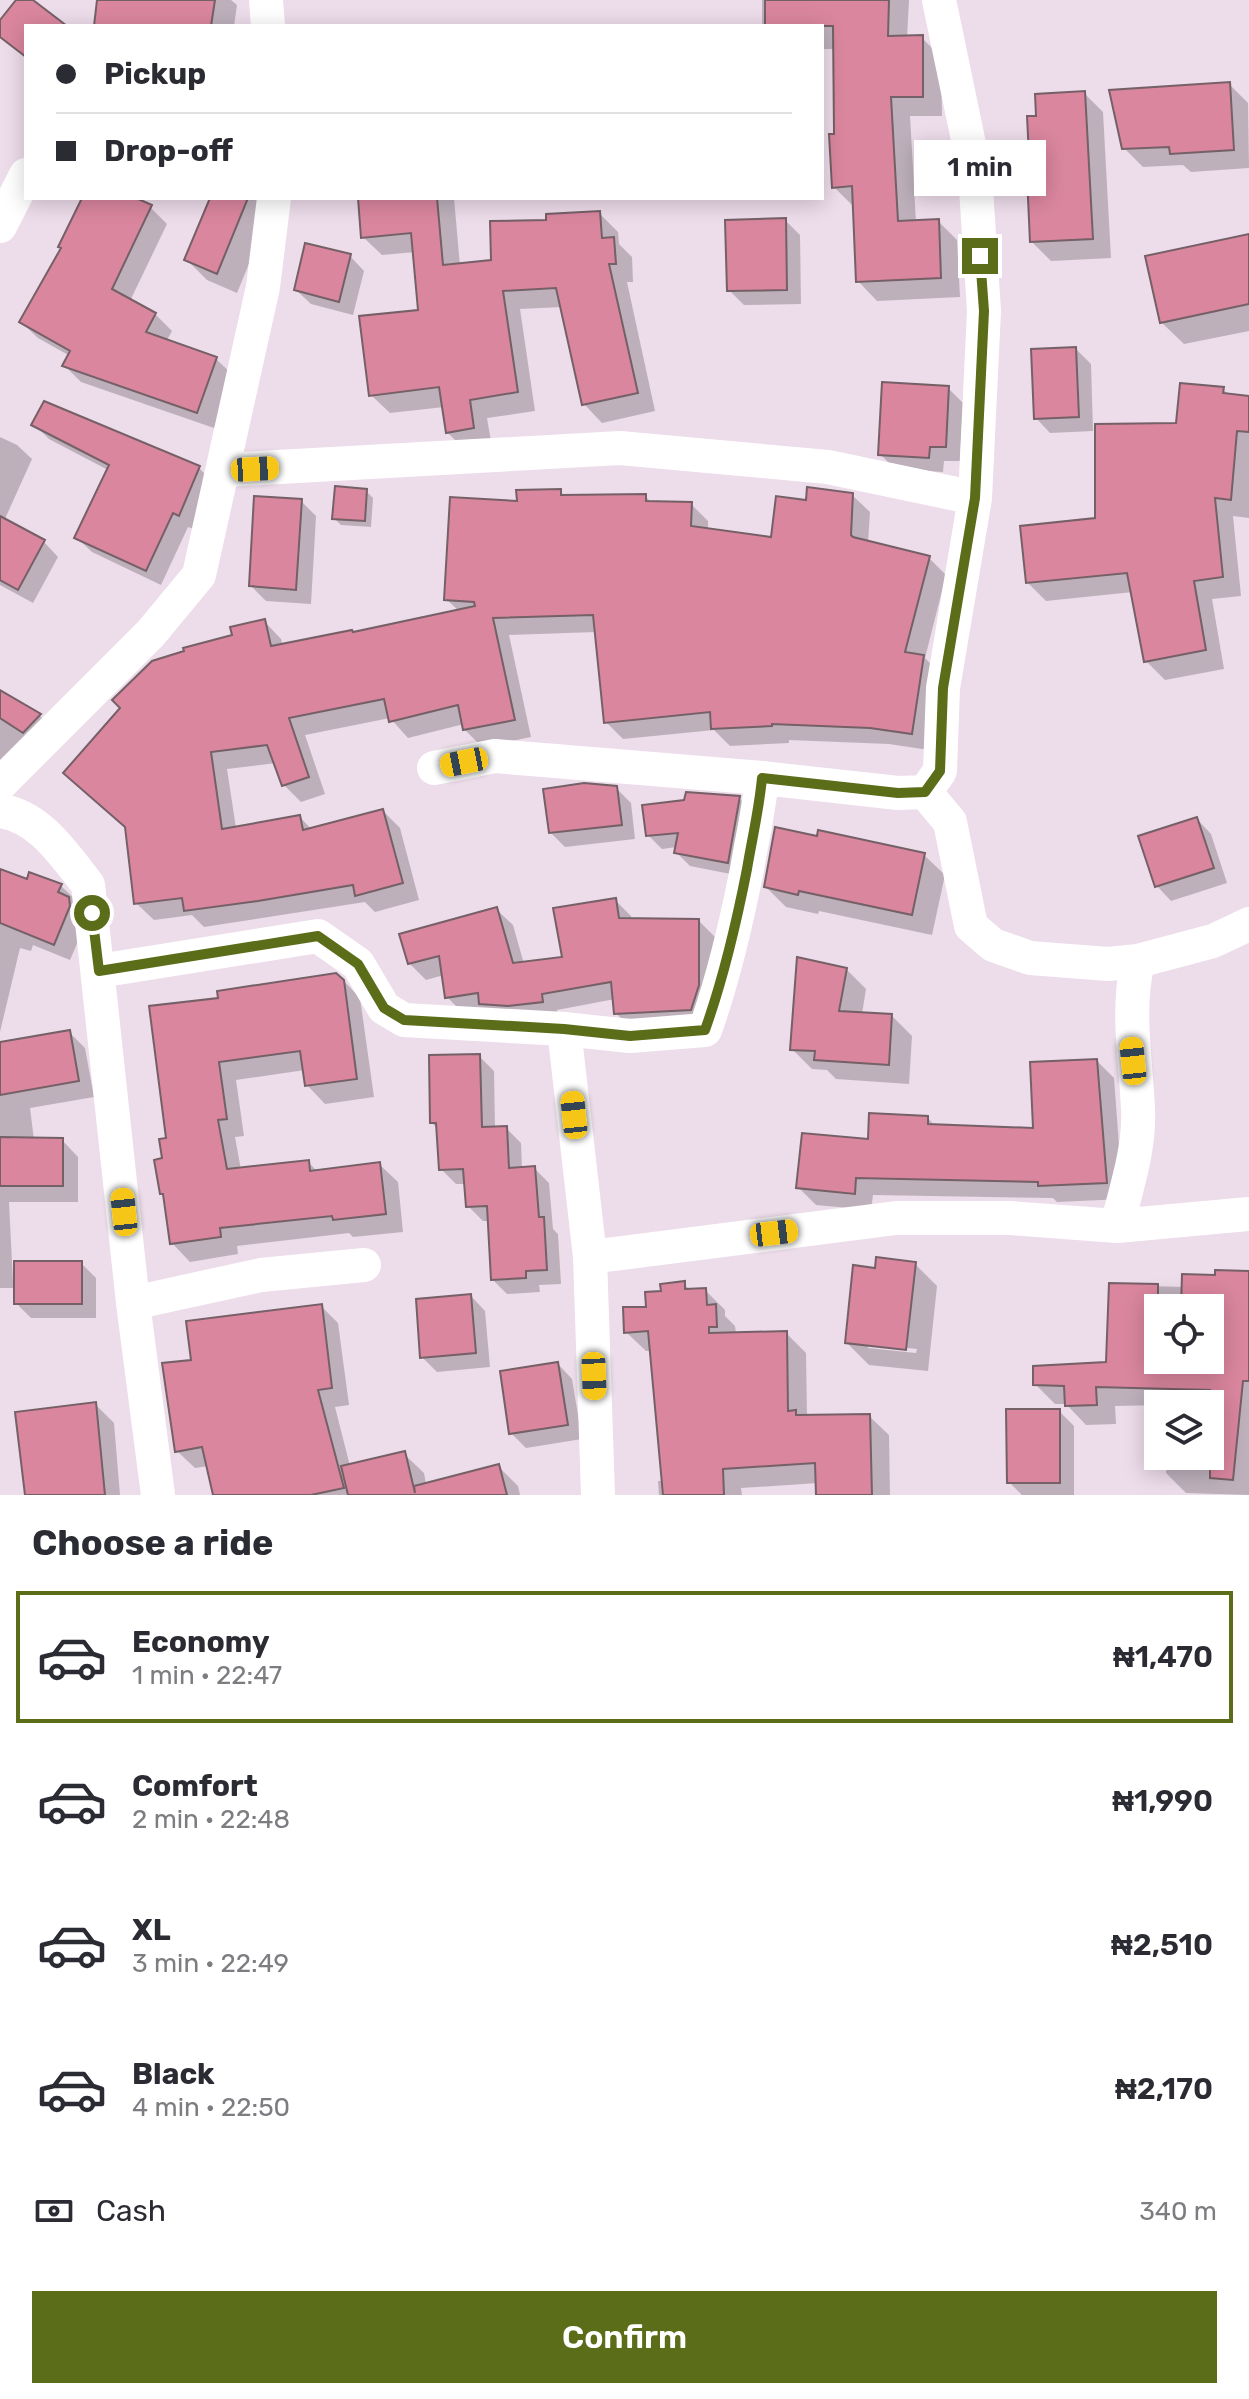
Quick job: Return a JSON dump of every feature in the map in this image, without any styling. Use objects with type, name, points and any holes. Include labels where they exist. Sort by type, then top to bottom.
[{"type":"street","points":[[266,0],[268,24]]},
{"type":"street","points":[[925,792],[940,771],[943,688],[975,498],[984,311],[975,173],[939,0]]},
{"type":"street","points":[[0,226],[24,179]]},
{"type":"street","points":[[0,784],[151,633],[199,575],[225,470],[263,287],[274,200]]},
{"type":"street","points":[[225,470],[620,448],[828,467],[975,498]]},
{"type":"street","points":[[434,768],[495,756],[762,778],[898,793],[925,792]]},
{"type":"street","points":[[99,971],[318,936],[358,964],[384,1008],[404,1020],[630,1036],[705,1030],[721,985],[740,910],[762,778]]},
{"type":"street","points":[[925,792],[950,822],[971,926],[993,945],[1030,958],[1108,964],[1138,961],[1213,941],[1249,924]]},
{"type":"street","points":[[0,811],[14,812],[54,841],[88,885],[133,1303],[158,1495]]},
{"type":"street","points":[[1117,1226],[1130,1175],[1138,1113],[1131,1035],[1138,961]]},
{"type":"street","points":[[564,1029],[590,1257],[598,1495]]},
{"type":"street","points":[[590,1257],[896,1218],[1010,1218],[1117,1226],[1249,1214]]},
{"type":"street","points":[[133,1303],[261,1275],[364,1265]]},
{"type":"building","points":[[16,0],[33,0],[64,24],[24,24],[24,55],[0,37],[0,20]]},
{"type":"building","points":[[97,0],[215,0],[211,24],[94,24]]},
{"type":"building","points":[[765,0],[889,0],[888,36],[923,35],[923,97],[891,97],[898,221],[939,219],[941,278],[856,282],[852,186],[832,188],[829,134],[834,134],[833,26],[765,24]]},
{"type":"building","points":[[1230,82],[1234,150],[1170,154],[1169,147],[1122,149],[1109,90]]},
{"type":"building","points":[[1085,91],[1093,239],[1030,242],[1027,116],[1036,116],[1035,94]]},
{"type":"building","points":[[81,200],[141,200],[152,205],[112,289],[156,313],[146,332],[217,357],[197,413],[62,366],[70,351],[19,322],[61,248],[58,247]]},
{"type":"building","points":[[209,200],[247,200],[217,274],[184,260]]},
{"type":"building","points":[[358,200],[437,200],[443,265],[491,260],[490,221],[546,220],[546,214],[600,211],[602,238],[614,237],[616,264],[609,264],[638,393],[582,405],[556,288],[503,291],[518,392],[470,400],[474,428],[446,433],[439,387],[369,396],[359,316],[418,310],[411,233],[361,238]]},
{"type":"building","points":[[786,218],[787,290],[727,291],[725,220]]},
{"type":"building","points":[[1249,234],[1249,304],[1160,323],[1145,256]]},
{"type":"building","points":[[305,243],[351,254],[339,302],[294,290]]},
{"type":"building","points":[[1076,347],[1079,417],[1034,419],[1031,349]]},
{"type":"building","points":[[882,382],[949,386],[946,447],[930,447],[929,458],[878,455]]},
{"type":"building","points":[[1180,383],[1224,387],[1223,393],[1249,396],[1249,432],[1237,431],[1231,500],[1215,498],[1223,577],[1194,581],[1206,650],[1144,662],[1127,573],[1026,583],[1020,526],[1095,518],[1095,424],[1176,423]]},
{"type":"building","points":[[44,401],[200,466],[179,516],[173,513],[146,571],[74,538],[109,465],[31,425]]},
{"type":"building","points":[[335,486],[367,489],[365,521],[332,519]]},
{"type":"building","points":[[807,487],[853,493],[853,537],[930,556],[905,652],[924,655],[912,734],[870,728],[772,724],[711,729],[710,712],[604,723],[593,615],[493,618],[515,720],[463,730],[458,705],[389,722],[384,699],[289,718],[309,777],[282,786],[267,745],[211,752],[222,829],[300,815],[303,830],[383,809],[403,883],[355,896],[353,885],[184,911],[182,898],[134,904],[125,827],[63,773],[120,708],[112,700],[152,661],[184,651],[183,648],[232,635],[230,627],[265,619],[271,646],[475,606],[474,602],[444,600],[450,497],[517,501],[516,490],[561,489],[561,495],[646,494],[646,501],[692,502],[691,526],[771,537],[776,496],[806,500]]},
{"type":"building","points":[[254,496],[302,499],[296,590],[249,586]]},
{"type":"building","points":[[0,516],[45,540],[18,590],[0,580]]},
{"type":"building","points":[[0,690],[41,714],[23,733],[0,718]]},
{"type":"building","points":[[584,783],[617,786],[622,825],[549,833],[543,789]]},
{"type":"building","points":[[686,792],[740,796],[728,863],[674,853],[678,833],[646,836],[642,805],[684,800]]},
{"type":"building","points":[[1197,817],[1214,868],[1155,887],[1138,836]]},
{"type":"building","points":[[775,827],[817,836],[818,830],[925,853],[912,915],[799,891],[798,895],[764,887]]},
{"type":"building","points":[[0,869],[27,879],[29,872],[62,884],[58,892],[69,897],[70,906],[54,945],[0,923]]},
{"type":"building","points":[[616,898],[619,918],[699,919],[699,985],[691,1010],[614,1014],[611,982],[542,994],[543,1002],[508,1006],[479,1004],[478,993],[445,998],[439,956],[408,964],[399,934],[497,907],[513,963],[562,957],[553,908]]},
{"type":"building","points":[[797,957],[847,968],[839,1011],[892,1014],[889,1065],[814,1060],[815,1051],[790,1050]]},
{"type":"building","points":[[336,973],[344,980],[357,1079],[305,1086],[300,1051],[219,1062],[227,1119],[218,1120],[227,1169],[309,1160],[310,1171],[380,1162],[386,1214],[333,1220],[332,1216],[220,1228],[221,1237],[170,1244],[163,1194],[160,1194],[154,1160],[162,1158],[159,1139],[166,1138],[149,1006],[218,998],[217,991]]},
{"type":"building","points":[[70,1030],[79,1081],[0,1095],[0,1042]]},
{"type":"building","points":[[480,1054],[482,1127],[507,1126],[509,1168],[535,1166],[539,1217],[544,1217],[547,1270],[526,1271],[526,1278],[491,1280],[487,1206],[466,1207],[463,1169],[439,1170],[436,1123],[430,1123],[429,1055]]},
{"type":"building","points":[[1097,1059],[1107,1183],[1038,1186],[1038,1182],[856,1178],[855,1194],[796,1188],[802,1133],[868,1139],[869,1113],[928,1116],[928,1124],[1033,1128],[1030,1062]]},
{"type":"building","points":[[0,1137],[63,1138],[63,1186],[0,1186]]},
{"type":"building","points":[[876,1257],[916,1262],[906,1350],[845,1343],[853,1265],[875,1268]]},
{"type":"building","points":[[14,1261],[82,1261],[82,1304],[14,1304]]},
{"type":"building","points":[[1215,1270],[1249,1271],[1249,1381],[1243,1381],[1233,1480],[1210,1478],[1210,1470],[1224,1470],[1224,1390],[1096,1387],[1097,1405],[1065,1406],[1064,1386],[1033,1385],[1033,1366],[1106,1362],[1109,1283],[1158,1284],[1158,1294],[1144,1294],[1144,1374],[1224,1374],[1224,1294],[1181,1294],[1182,1274],[1215,1275]]},
{"type":"building","points":[[685,1281],[685,1289],[706,1288],[707,1305],[716,1304],[717,1327],[709,1327],[709,1333],[787,1331],[788,1411],[796,1410],[796,1415],[870,1414],[872,1495],[816,1495],[815,1463],[723,1469],[724,1495],[663,1495],[648,1331],[624,1333],[623,1307],[646,1307],[645,1292],[661,1291],[660,1284]]},
{"type":"building","points":[[471,1294],[476,1353],[420,1358],[416,1299]]},
{"type":"building","points":[[322,1304],[332,1388],[318,1390],[344,1488],[311,1495],[213,1495],[202,1447],[175,1452],[162,1363],[191,1360],[186,1321]]},
{"type":"building","points":[[558,1362],[568,1425],[509,1434],[500,1371]]},
{"type":"building","points":[[96,1402],[105,1495],[25,1495],[15,1412]]},
{"type":"building","points":[[1006,1409],[1060,1409],[1060,1483],[1007,1483]]},
{"type":"building","points":[[405,1451],[415,1493],[414,1486],[499,1464],[507,1495],[348,1495],[341,1466]]},
{"type":"route","points":[[92,913],[99,971],[318,936],[358,964],[384,1008],[404,1020],[630,1036],[705,1030],[721,985],[740,910],[762,778],[898,793],[925,792],[940,771],[943,688],[975,498],[984,311],[980,256]]}]
